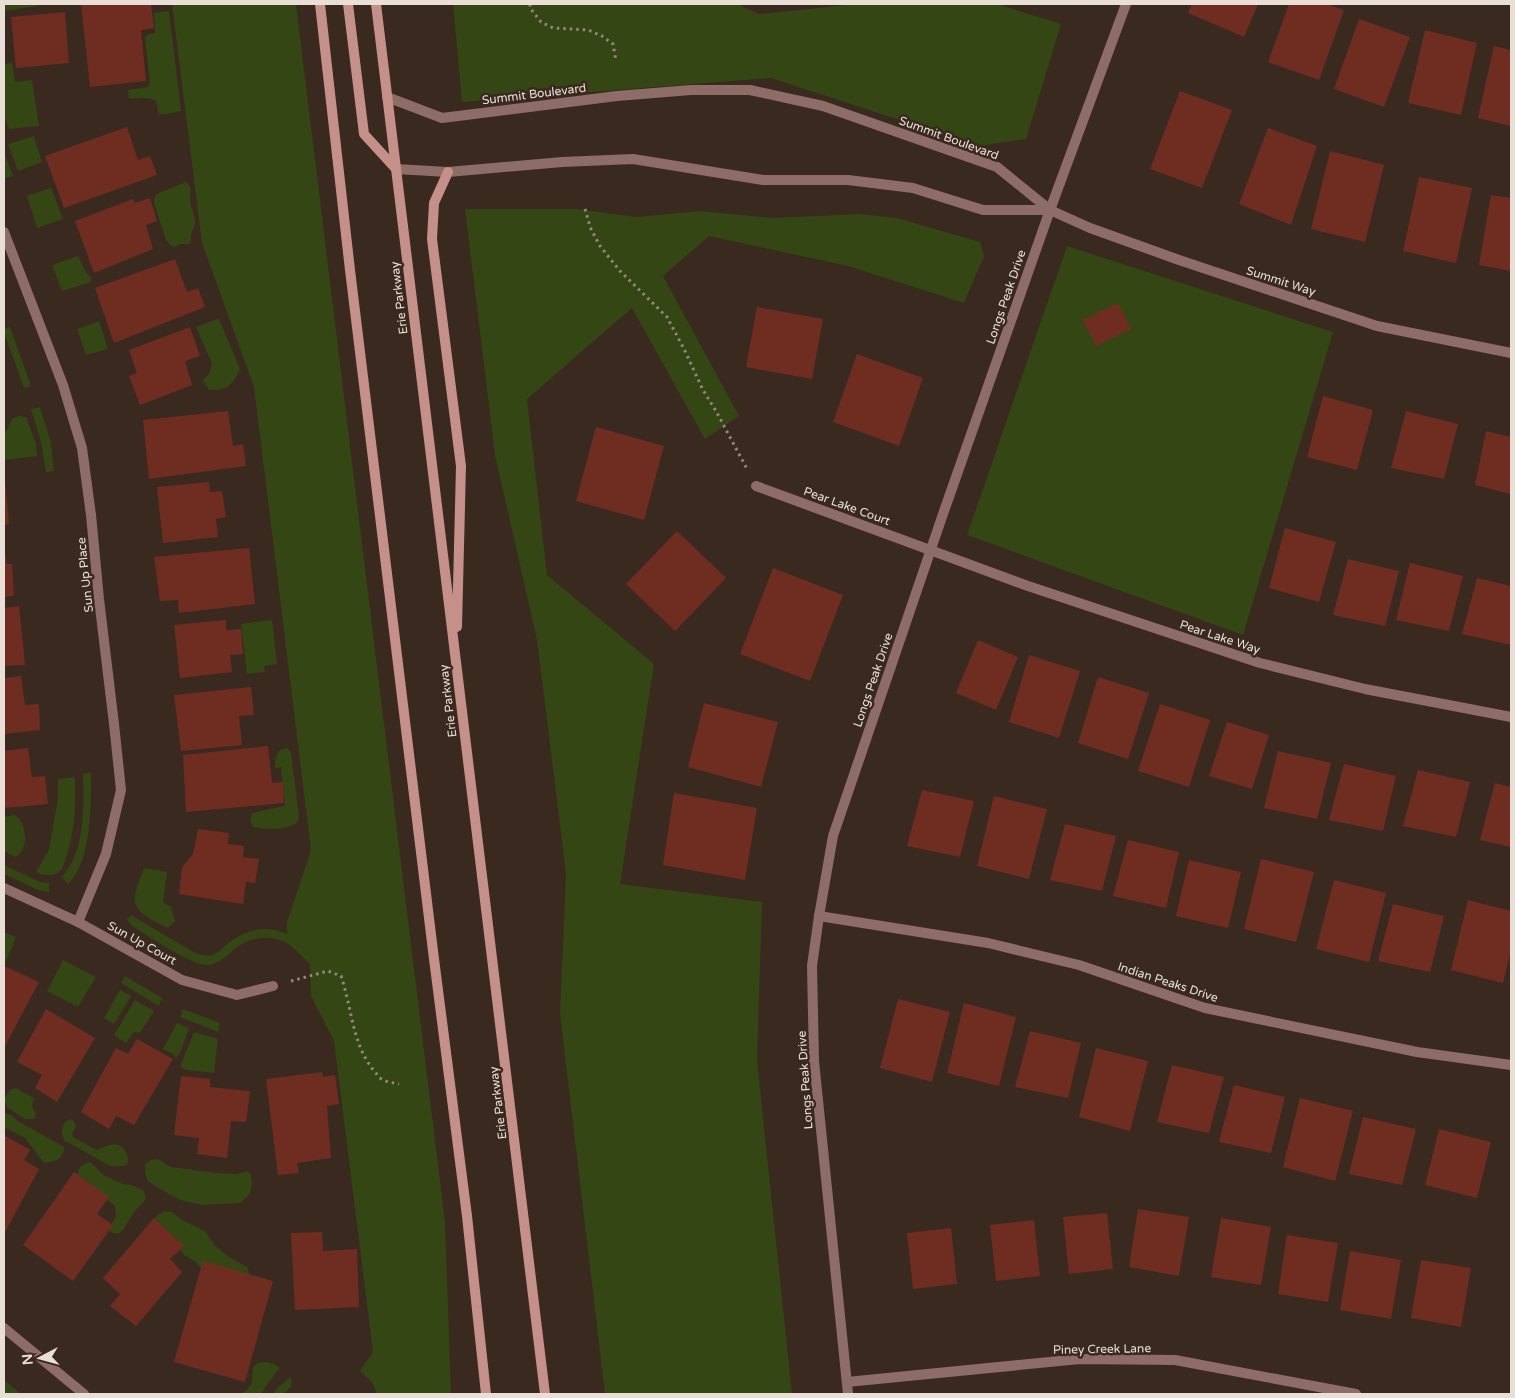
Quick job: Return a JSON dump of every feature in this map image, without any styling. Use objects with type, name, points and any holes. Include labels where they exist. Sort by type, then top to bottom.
[{"type":"main road","points":[[320,4],[350,270],[467,1216],[486,1394]]},
{"type":"main road","points":[[348,4],[364,134],[396,169]]},
{"type":"main road","name":"Erie Parkway","points":[[376,4],[546,1394]]},
{"type":"main road","points":[[448,172],[434,203],[432,239],[461,466],[456,663]]},
{"type":"street","name":"Longs Peak Drive","points":[[848,1394],[814,1061],[812,966],[833,836],[930,550],[1050,210],[1126,4]]},
{"type":"street","name":"Summit Boulevard","points":[[387,97],[442,118],[617,96],[691,90],[750,90],[823,106],[997,167],[1050,210]]},
{"type":"street","points":[[396,169],[448,172],[633,158],[763,180],[848,180],[913,188],[983,210],[1050,210]]},
{"type":"street","name":"Summit Way","points":[[1050,210],[1090,228],[1179,260],[1377,326],[1511,353]]},
{"type":"street","name":"Sun Up Place","points":[[4,232],[63,385],[82,448],[115,732],[121,790],[106,854],[78,922]]},
{"type":"street","name":"Pear Lake Court","points":[[756,486],[930,550]]},
{"type":"street","name":"Pear Lake Way","points":[[930,550],[1028,586],[1260,663],[1365,689],[1511,717]]},
{"type":"street","name":"Sun Up Court","points":[[4,888],[78,922],[182,980],[237,995],[274,986]]},
{"type":"street","name":"Indian Peaks Drive","points":[[819,916],[988,943],[1079,965],[1205,1008],[1417,1052],[1511,1065]]},
{"type":"street","points":[[4,1328],[84,1394]]},
{"type":"street","name":"Piney Creek Lane","points":[[847,1382],[1080,1359],[1175,1360],[1356,1394]]},
{"type":"path","points":[[530,4],[530,8],[541,22],[553,28],[588,30],[602,36],[613,44],[616,61]]},
{"type":"path","points":[[585,209],[590,227],[600,246],[620,271],[667,317],[703,390],[756,486]]},
{"type":"path","points":[[274,986],[328,971],[341,976],[347,993],[350,1015],[357,1038],[371,1068],[380,1078],[399,1084]]},
{"type":"green space","points":[[4,4],[37,4],[37,6],[4,11]]},
{"type":"green space","points":[[172,4],[296,4],[445,1222],[451,1394],[377,1394],[372,1382],[360,1371],[373,1352],[334,1041],[311,996],[310,964],[287,943],[273,938],[259,938],[245,942],[221,960],[207,965],[180,955],[132,926],[127,919],[132,915],[197,954],[205,955],[215,954],[235,938],[256,930],[271,929],[287,934],[287,922],[311,850],[254,387],[202,243]]},
{"type":"green space","points":[[453,4],[737,4],[759,14],[856,4],[997,4],[1061,24],[1026,139],[979,146],[771,78],[462,102]]},
{"type":"green space","points":[[169,11],[181,111],[159,115],[156,101],[146,98],[129,99],[128,90],[148,87],[150,83],[145,39],[147,35],[155,33],[154,13]]},
{"type":"green space","points":[[12,63],[15,82],[32,80],[39,126],[9,129],[4,115],[4,64]]},
{"type":"green space","points":[[34,136],[42,162],[18,171],[8,144]]},
{"type":"green space","points":[[4,152],[13,176],[5,178],[4,174]]},
{"type":"green space","points":[[186,182],[190,189],[190,201],[195,225],[192,230],[190,244],[179,244],[175,247],[166,240],[154,203],[155,196]]},
{"type":"green space","points":[[51,188],[63,219],[37,228],[27,196]]},
{"type":"green space","points":[[465,209],[576,209],[636,217],[700,211],[773,218],[859,214],[897,218],[980,242],[984,256],[964,303],[848,266],[709,236],[663,276],[739,416],[705,439],[632,308],[527,399],[547,575],[654,664],[620,884],[762,902],[757,1060],[792,1394],[605,1394],[560,1014],[566,873],[537,640],[495,455]]},
{"type":"green space","points":[[1067,246],[1333,332],[1243,635],[967,535]]},
{"type":"green space","points":[[78,256],[85,271],[91,278],[91,282],[62,291],[52,265]]},
{"type":"green space","points":[[219,319],[240,369],[229,386],[209,390],[203,380],[209,374],[212,364],[196,327]]},
{"type":"green space","points":[[99,321],[108,349],[86,355],[77,329]]},
{"type":"green space","points":[[10,327],[31,386],[24,388],[4,332],[4,329]]},
{"type":"green space","points":[[40,407],[51,443],[54,471],[46,472],[41,442],[31,409]]},
{"type":"green space","points":[[19,416],[26,417],[36,444],[37,456],[5,460],[4,436],[12,419]]},
{"type":"green space","points":[[272,620],[277,664],[264,666],[265,672],[247,674],[241,624]]},
{"type":"green space","points":[[287,748],[291,752],[299,817],[297,823],[292,826],[270,829],[253,827],[251,823],[252,813],[284,806],[281,767],[275,768],[275,764],[278,752]]},
{"type":"green space","points":[[91,772],[90,815],[86,847],[76,874],[68,884],[62,877],[70,867],[75,855],[82,828],[83,774]]},
{"type":"green space","points":[[75,777],[73,828],[62,869],[53,875],[36,872],[49,850],[58,798],[58,779]]},
{"type":"green space","points":[[14,815],[22,823],[25,836],[23,849],[15,857],[4,851],[4,817]]},
{"type":"green space","points":[[4,865],[40,882],[49,883],[49,892],[38,890],[4,874]]},
{"type":"green space","points":[[144,868],[167,872],[163,902],[171,907],[175,921],[168,928],[145,916],[135,901],[135,894]]},
{"type":"green space","points":[[4,932],[16,937],[6,961],[4,960]]},
{"type":"green space","points":[[63,960],[96,977],[78,1007],[47,991]]},
{"type":"green space","points":[[125,976],[162,998],[159,1006],[121,983]]},
{"type":"green space","points":[[120,990],[131,996],[114,1024],[104,1018]]},
{"type":"green space","points":[[135,1000],[154,1011],[140,1033],[134,1032],[126,1043],[114,1035]]},
{"type":"green space","points":[[183,1009],[220,1023],[218,1032],[180,1017]]},
{"type":"green space","points":[[177,1023],[189,1028],[180,1053],[176,1058],[173,1054],[163,1049]]},
{"type":"green space","points":[[194,1032],[218,1039],[214,1073],[187,1070],[180,1067]]},
{"type":"green space","points":[[16,1088],[34,1098],[32,1106],[36,1115],[34,1119],[25,1119],[7,1107],[4,1101],[7,1094],[11,1089]]},
{"type":"green space","points":[[4,1113],[11,1115],[18,1121],[64,1147],[61,1157],[55,1161],[44,1163],[25,1138],[4,1127]]},
{"type":"green space","points":[[70,1119],[73,1120],[76,1126],[72,1134],[73,1137],[97,1150],[113,1144],[121,1146],[126,1151],[128,1163],[124,1166],[110,1166],[64,1140],[62,1128],[64,1123]]},
{"type":"green space","points":[[158,1159],[171,1167],[216,1173],[237,1174],[248,1171],[251,1175],[252,1185],[249,1195],[240,1203],[201,1205],[180,1200],[147,1180],[145,1164],[151,1160]]},
{"type":"green space","points":[[90,1162],[105,1176],[143,1190],[145,1200],[118,1234],[110,1232],[110,1226],[116,1217],[115,1206],[77,1181],[79,1168],[83,1164]]},
{"type":"green space","points":[[165,1211],[172,1212],[182,1220],[205,1231],[215,1246],[229,1257],[247,1267],[252,1281],[214,1286],[196,1262],[184,1255],[175,1242],[153,1220]]},
{"type":"green space","points":[[266,1362],[280,1368],[261,1394],[241,1394],[250,1386],[253,1367],[258,1363]]},
{"type":"green space","points":[[291,1377],[292,1386],[283,1394],[273,1394],[278,1387]]},
{"type":"green space","points":[[4,1380],[21,1394],[4,1394]]},
{"type":"building","points":[[81,4],[151,4],[154,28],[141,30],[146,81],[90,87]]},
{"type":"building","points":[[1192,4],[1258,4],[1244,37],[1188,13]]},
{"type":"building","points":[[1289,4],[1326,4],[1344,10],[1319,80],[1268,62]]},
{"type":"building","points":[[65,12],[69,63],[16,68],[11,17]]},
{"type":"building","points":[[1359,19],[1410,37],[1384,107],[1334,89]]},
{"type":"building","points":[[1425,30],[1477,43],[1461,115],[1408,103]]},
{"type":"building","points":[[1494,46],[1511,50],[1511,126],[1478,118]]},
{"type":"building","points":[[1180,91],[1232,110],[1202,188],[1150,169]]},
{"type":"building","points":[[127,127],[138,160],[150,156],[157,175],[64,208],[45,156]]},
{"type":"building","points":[[1268,128],[1317,146],[1291,225],[1239,204]]},
{"type":"building","points":[[1330,151],[1384,165],[1365,242],[1311,229]]},
{"type":"building","points":[[1419,177],[1472,188],[1456,263],[1403,251]]},
{"type":"building","points":[[1491,195],[1511,198],[1511,271],[1479,265]]},
{"type":"building","points":[[150,198],[157,221],[146,225],[153,249],[94,273],[75,221],[133,199],[135,203]]},
{"type":"building","points":[[175,259],[187,292],[198,288],[205,307],[114,343],[95,288]]},
{"type":"building","points":[[1118,303],[1131,329],[1096,346],[1083,320]]},
{"type":"building","points":[[757,307],[823,319],[812,379],[746,367]]},
{"type":"building","points":[[190,327],[200,356],[185,361],[192,385],[140,405],[129,376],[137,373],[129,350]]},
{"type":"building","points":[[857,354],[923,378],[899,446],[833,422]]},
{"type":"building","points":[[1323,396],[1373,410],[1357,470],[1307,457]]},
{"type":"building","points":[[228,411],[233,446],[243,444],[246,466],[149,479],[143,420]]},
{"type":"building","points":[[1406,411],[1458,424],[1444,479],[1391,468]]},
{"type":"building","points":[[596,427],[664,446],[644,520],[576,501]]},
{"type":"building","points":[[1486,431],[1511,437],[1511,494],[1475,485]]},
{"type":"building","points":[[4,480],[9,524],[4,525]]},
{"type":"building","points":[[209,482],[210,492],[222,491],[226,517],[216,519],[218,537],[163,543],[157,487]]},
{"type":"building","points":[[1285,528],[1336,542],[1319,602],[1269,588]]},
{"type":"building","points":[[677,531],[726,578],[675,631],[626,584]]},
{"type":"building","points":[[4,548],[7,564],[12,564],[14,596],[4,597]]},
{"type":"building","points":[[249,548],[255,604],[179,613],[178,600],[160,601],[154,557]]},
{"type":"building","points":[[1348,559],[1399,571],[1385,626],[1333,615]]},
{"type":"building","points":[[1410,563],[1463,576],[1449,631],[1396,620]]},
{"type":"building","points":[[773,568],[843,595],[810,681],[740,654]]},
{"type":"building","points":[[1477,578],[1511,586],[1511,645],[1462,634]]},
{"type":"building","points":[[19,606],[25,665],[4,666],[4,608]]},
{"type":"building","points":[[226,620],[226,630],[241,629],[243,654],[230,655],[232,672],[180,678],[174,625]]},
{"type":"building","points":[[978,640],[1018,657],[996,710],[956,693]]},
{"type":"building","points":[[1029,655],[1080,671],[1059,738],[1009,722]]},
{"type":"building","points":[[21,676],[25,705],[39,704],[40,730],[4,734],[4,678]]},
{"type":"building","points":[[1098,677],[1149,693],[1128,759],[1078,743]]},
{"type":"building","points":[[251,687],[254,715],[239,716],[242,745],[181,751],[174,695]]},
{"type":"building","points":[[704,703],[778,722],[761,787],[688,767]]},
{"type":"building","points":[[1160,704],[1210,720],[1189,787],[1138,771]]},
{"type":"building","points":[[1227,722],[1269,735],[1252,789],[1209,776]]},
{"type":"building","points":[[268,746],[272,783],[283,782],[284,803],[186,812],[183,755]]},
{"type":"building","points":[[28,748],[32,777],[45,776],[48,804],[4,808],[4,751]]},
{"type":"building","points":[[1278,751],[1331,763],[1317,819],[1264,808]]},
{"type":"building","points":[[1344,764],[1396,776],[1383,831],[1329,820]]},
{"type":"building","points":[[1418,770],[1470,782],[1456,837],[1403,826]]},
{"type":"building","points":[[1495,783],[1511,787],[1511,847],[1480,840]]},
{"type":"building","points":[[922,790],[974,801],[960,857],[907,846]]},
{"type":"building","points":[[674,793],[757,808],[745,880],[663,865]]},
{"type":"building","points":[[994,796],[1047,809],[1029,879],[977,866]]},
{"type":"building","points":[[1065,824],[1116,836],[1102,891],[1050,880]]},
{"type":"building","points":[[198,829],[229,833],[228,844],[244,846],[243,857],[259,859],[255,883],[246,882],[243,904],[179,894],[182,867],[193,854]]},
{"type":"building","points":[[1128,840],[1179,852],[1166,908],[1113,896]]},
{"type":"building","points":[[1261,859],[1314,872],[1296,942],[1244,929]]},
{"type":"building","points":[[1189,860],[1241,872],[1228,928],[1176,916]]},
{"type":"building","points":[[1334,880],[1386,893],[1369,962],[1316,949]]},
{"type":"building","points":[[1468,900],[1511,911],[1511,950],[1503,983],[1451,970]]},
{"type":"building","points":[[1393,904],[1444,916],[1430,972],[1378,961]]},
{"type":"building","points":[[4,966],[39,982],[4,1048]]},
{"type":"building","points":[[898,999],[950,1012],[932,1082],[880,1068]]},
{"type":"building","points":[[964,1003],[1016,1017],[999,1086],[947,1073]]},
{"type":"building","points":[[46,1009],[95,1038],[57,1102],[35,1088],[42,1075],[17,1062]]},
{"type":"building","points":[[1030,1031],[1081,1043],[1068,1098],[1015,1087]]},
{"type":"building","points":[[137,1039],[173,1059],[134,1125],[116,1116],[109,1129],[81,1112],[116,1048],[128,1054]]},
{"type":"building","points":[[1096,1048],[1148,1061],[1130,1131],[1079,1117]]},
{"type":"building","points":[[1172,1065],[1224,1077],[1209,1133],[1157,1122]]},
{"type":"building","points":[[322,1072],[323,1077],[335,1075],[339,1104],[327,1106],[331,1158],[297,1163],[299,1173],[278,1175],[266,1079]]},
{"type":"building","points":[[181,1076],[210,1079],[210,1087],[250,1091],[246,1122],[231,1121],[227,1158],[197,1154],[199,1138],[174,1135]]},
{"type":"building","points":[[1234,1085],[1285,1097],[1271,1153],[1219,1142]]},
{"type":"building","points":[[1300,1098],[1353,1111],[1335,1181],[1283,1167]]},
{"type":"building","points":[[1363,1117],[1416,1129],[1402,1185],[1349,1174]]},
{"type":"building","points":[[1439,1129],[1491,1142],[1477,1198],[1425,1185]]},
{"type":"building","points":[[4,1135],[30,1150],[24,1160],[39,1169],[4,1234]]},
{"type":"building","points":[[74,1172],[109,1197],[97,1214],[113,1225],[73,1281],[23,1245]]},
{"type":"building","points":[[1138,1209],[1189,1217],[1179,1276],[1129,1267]]},
{"type":"building","points":[[1107,1213],[1113,1269],[1069,1274],[1063,1217]]},
{"type":"building","points":[[154,1218],[184,1246],[170,1259],[182,1272],[136,1326],[110,1306],[120,1294],[103,1278]]},
{"type":"building","points":[[1221,1218],[1271,1227],[1261,1285],[1211,1277]]},
{"type":"building","points":[[1034,1220],[1040,1276],[996,1281],[990,1225]]},
{"type":"building","points":[[951,1228],[957,1284],[913,1289],[907,1233]]},
{"type":"building","points":[[322,1232],[323,1251],[357,1249],[359,1307],[295,1310],[291,1233]]},
{"type":"building","points":[[1287,1235],[1338,1243],[1328,1302],[1278,1294]]},
{"type":"building","points":[[1350,1251],[1401,1260],[1391,1319],[1340,1310]]},
{"type":"building","points":[[1421,1260],[1471,1268],[1461,1327],[1411,1318]]},
{"type":"building","points":[[203,1261],[273,1281],[245,1382],[174,1362]]}]
